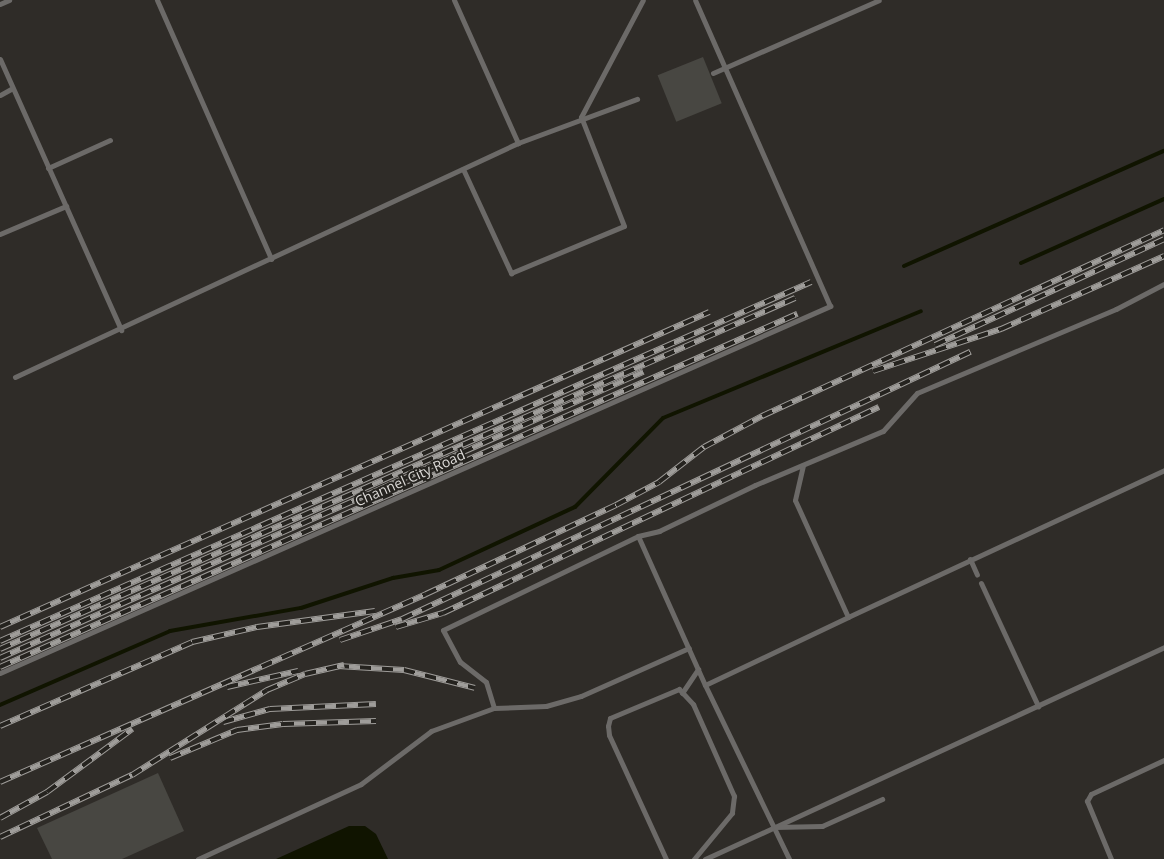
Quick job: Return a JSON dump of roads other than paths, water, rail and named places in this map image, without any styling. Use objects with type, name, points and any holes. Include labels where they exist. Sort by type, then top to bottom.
[{"type":"lane","points":[[0,4],[9,0]]},
{"type":"lane","points":[[157,0],[271,259]]},
{"type":"lane","points":[[454,0],[518,143]]},
{"type":"lane","points":[[463,169],[511,273],[624,226],[582,117],[642,0]]},
{"type":"lane","points":[[695,0],[727,68]]},
{"type":"lane","points":[[713,73],[879,0]]},
{"type":"lane","points":[[0,59],[11,89],[121,330]]},
{"type":"lane","name":"Channel City Road","points":[[0,673],[830,306],[727,68]]},
{"type":"lane","points":[[0,95],[11,89]]},
{"type":"lane","points":[[15,377],[121,330],[518,143],[582,117],[637,99]]},
{"type":"lane","points":[[48,168],[110,140]]},
{"type":"lane","points":[[0,234],[66,206]]},
{"type":"lane","points":[[494,708],[486,682],[460,662],[443,630],[638,536],[659,531],[803,464],[883,431],[917,393],[1116,309],[1164,284]]},
{"type":"lane","points":[[803,464],[796,500],[848,616]]},
{"type":"lane","points":[[705,685],[848,616],[1164,470]]},
{"type":"lane","points":[[638,536],[705,685],[790,859]]},
{"type":"lane","points":[[970,559],[977,574]]},
{"type":"lane","points":[[982,583],[1038,706]]},
{"type":"lane","points":[[198,859],[361,784],[431,731],[494,708],[546,706],[581,696],[689,648]]},
{"type":"lane","points":[[705,859],[1164,648]]},
{"type":"lane","points":[[682,693],[698,669]]},
{"type":"lane","points":[[666,859],[608,736],[608,726],[610,718],[672,690],[679,689],[693,704],[734,796],[732,813],[694,859]]},
{"type":"lane","points":[[1112,859],[1087,801],[1091,794],[1164,760]]},
{"type":"lane","points":[[775,827],[822,826],[882,799]]},
{"type":"waterway","points":[[904,266],[1164,151]]},
{"type":"waterway","points":[[1021,263],[1164,199]]},
{"type":"waterway","points":[[0,705],[170,631],[301,608],[393,578],[439,570],[575,507],[663,418],[921,311]]},
{"type":"railway","points":[[0,782],[426,594],[616,505],[659,482],[704,447],[762,416],[1164,230]]},
{"type":"railway","points":[[935,345],[1164,239]]},
{"type":"railway","points":[[873,371],[1001,329],[1164,256]]},
{"type":"railway","points":[[0,641],[811,282]]},
{"type":"railway","points":[[0,649],[795,298]]},
{"type":"railway","points":[[0,627],[709,312]]},
{"type":"railway","points":[[0,667],[797,314]]},
{"type":"railway","points":[[340,640],[402,619],[970,352]]},
{"type":"railway","points":[[0,658],[643,372]]},
{"type":"railway","points":[[396,627],[443,613],[879,407]]},
{"type":"railway","points":[[0,726],[192,642],[257,627],[375,611]]},
{"type":"railway","points":[[0,837],[132,775],[267,690],[305,674],[344,665]]},
{"type":"railway","points":[[338,666],[404,670],[475,688]]},
{"type":"railway","points":[[227,687],[298,671]]},
{"type":"railway","points":[[223,722],[270,709],[376,704]]},
{"type":"railway","points":[[170,758],[237,730],[283,724],[376,721]]},
{"type":"railway","points":[[0,818],[47,792],[132,729]]}]
